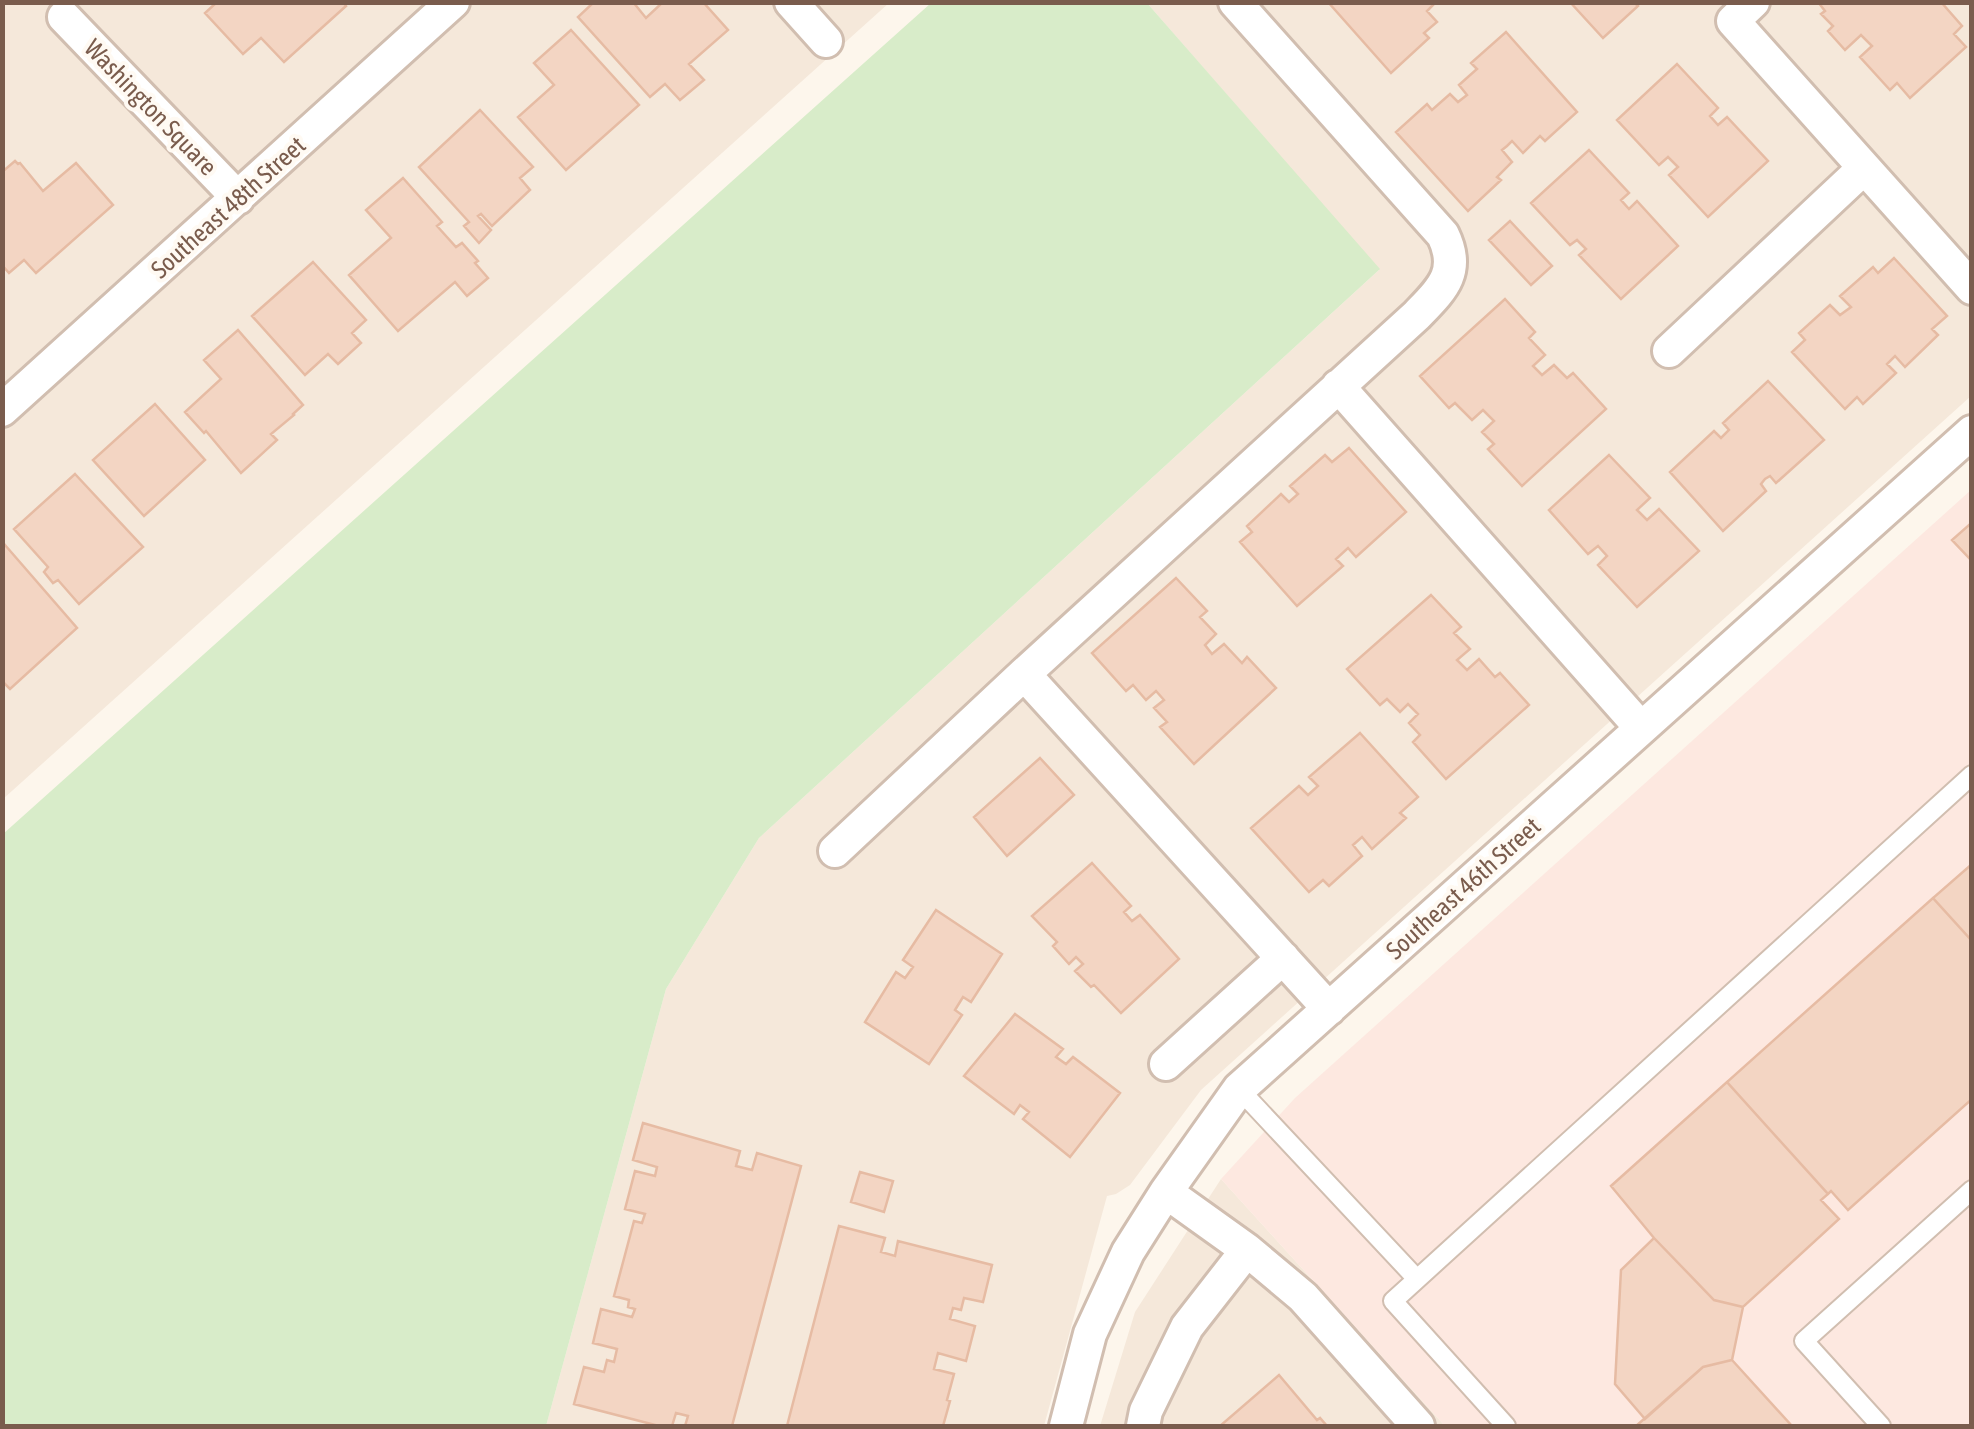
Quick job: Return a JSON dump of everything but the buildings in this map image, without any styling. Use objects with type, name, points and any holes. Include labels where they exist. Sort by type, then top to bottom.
[{"type":"street","name":"Southeast 48th Street","points":[[2,410],[453,2]]},
{"type":"street","points":[[791,2],[826,41]]},
{"type":"street","points":[[835,851],[1417,314],[1440,290],[1450,270],[1449,248],[1434,224],[1235,2]]},
{"type":"street","points":[[1754,2],[1733,21],[1972,288]]},
{"type":"street","name":"Washington Square","points":[[64,17],[238,198]]},
{"type":"street","points":[[1669,352],[1864,168]]},
{"type":"street","points":[[1338,386],[1641,728]]},
{"type":"street","name":"Southeast 46th Street","points":[[1066,1426],[1090,1334],[1128,1252],[1238,1089],[1972,432]]},
{"type":"street","points":[[1024,674],[1328,1009]]},
{"type":"street","points":[[1166,1064],[1282,958]]},
{"type":"street","points":[[1166,1192],[1248,1250],[1303,1297],[1418,1426]]},
{"type":"street","points":[[1142,1426],[1187,1326],[1248,1250]]},
{"type":"lane","points":[[1506,1426],[1394,1301],[1972,775]]},
{"type":"lane","points":[[1238,1089],[1417,1279]]},
{"type":"lane","points":[[1880,1426],[1804,1341],[1972,1190]]},
{"type":"shaded area","points":[[3,3],[889,3],[3,799]]},
{"type":"shaded area","points":[[1147,3],[1971,3],[1971,396],[1201,1090],[1130,1185],[1107,1196],[1044,1426],[546,1426],[666,989],[759,838],[1379,270]]},
{"type":"shaded area","points":[[1971,490],[1971,1426],[1445,1426],[1221,1179],[1295,1098]]},
{"type":"shaded area","points":[[1221,1179],[1445,1426],[1100,1426],[1135,1312]]},
{"type":"green space","points":[[931,3],[1147,3],[1380,269],[759,838],[666,989],[546,1426],[3,1426],[3,834]]}]
